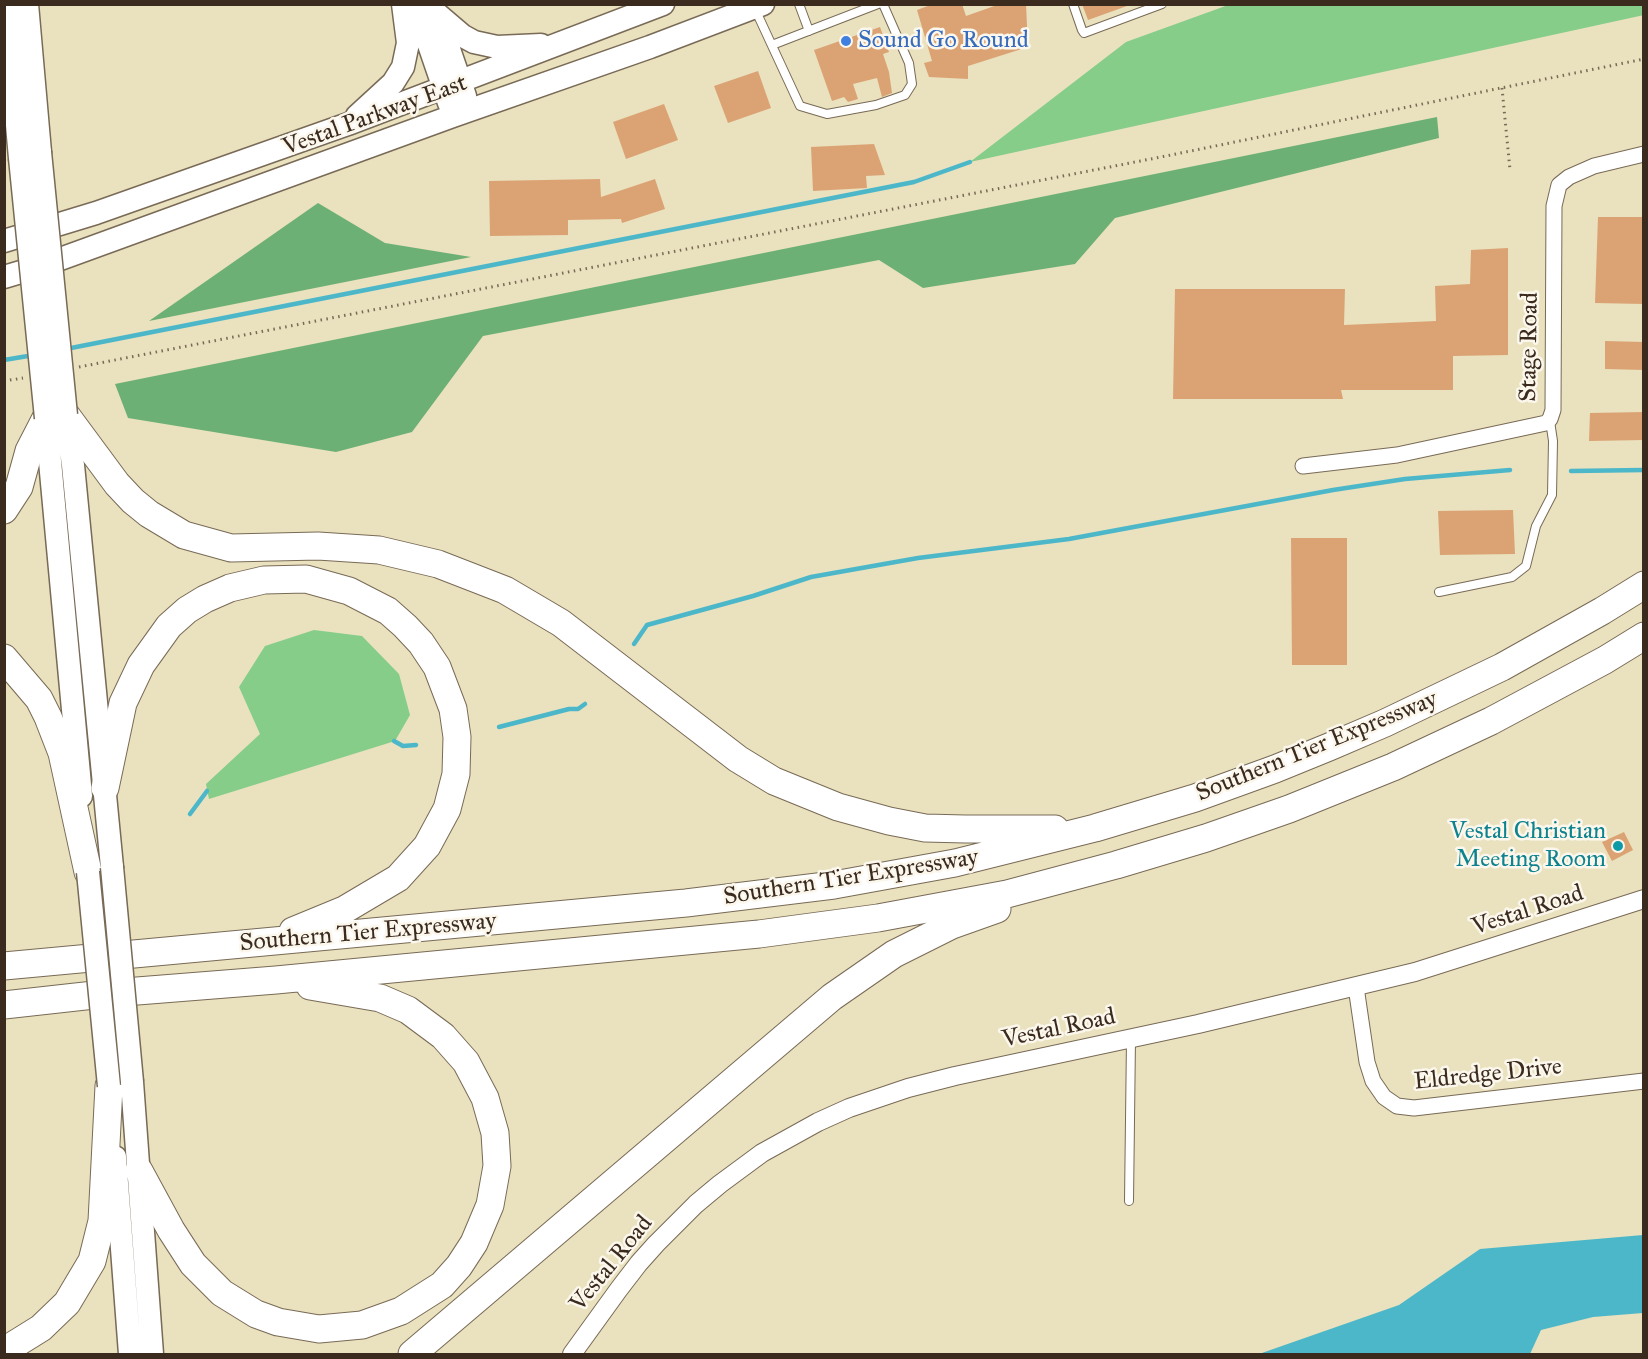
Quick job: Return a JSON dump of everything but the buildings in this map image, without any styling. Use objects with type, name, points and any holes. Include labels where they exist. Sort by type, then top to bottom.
[{"type":"highway","points":[[4,510],[19,487],[29,452],[56,416],[133,501],[149,514],[184,535],[231,548],[318,546],[379,550],[438,564],[505,590],[561,623],[738,759],[774,781],[795,790],[838,807],[926,828],[965,830],[1095,828]]},
{"type":"highway","points":[[105,788],[123,703],[141,666],[169,626],[187,610],[205,599],[231,588],[264,580],[306,579],[349,591],[388,611],[405,626],[437,667],[453,708],[457,737],[456,774],[447,809],[427,846],[399,878],[344,910],[270,941]]},
{"type":"highway","name":"Southern Tier Expressway","points":[[4,966],[686,903],[834,885],[955,863],[1095,828],[1195,798],[1265,772],[1385,723],[1502,667],[1644,585]]},
{"type":"highway","name":"Southern Tier Expressway","points":[[4,1005],[112,993],[276,980],[759,934],[878,918],[1007,894],[1206,838],[1393,767],[1491,721],[1605,660],[1644,636]]},
{"type":"highway","points":[[4,658],[39,699],[48,717],[100,869]]},
{"type":"highway","points":[[412,1354],[841,991],[894,954],[952,925],[1116,865]]},
{"type":"highway","points":[[139,1171],[171,1230],[193,1264],[222,1293],[256,1314],[278,1322],[319,1329],[362,1325],[401,1311],[442,1285],[459,1266],[474,1243],[490,1205],[497,1166],[495,1133],[485,1098],[466,1062],[443,1036],[408,1010],[380,998],[276,980]]},
{"type":"highway","points":[[4,1351],[41,1328],[66,1303],[92,1261],[102,1221],[120,1084]]},
{"type":"main road","points":[[6,4],[15,36],[30,155],[120,1084],[130,1354]]},
{"type":"main road","points":[[15,36],[27,4]]},
{"type":"main road","points":[[15,36],[36,4]]},
{"type":"main road","points":[[348,124],[393,83],[403,67],[408,43],[403,4]]},
{"type":"main road","points":[[415,4],[462,113]]},
{"type":"main road","name":"Vestal Parkway East","points":[[4,241],[96,213],[348,124],[663,4]]},
{"type":"main road","name":"Vestal Parkway East","points":[[4,277],[41,266],[759,6]]},
{"type":"main road","points":[[435,9],[452,86]]},
{"type":"main road","points":[[435,9],[462,36],[474,42],[497,47],[562,44]]},
{"type":"main road","points":[[56,416],[105,788],[100,869]]},
{"type":"main road","points":[[120,1084],[139,1171],[152,1354]]},
{"type":"street","name":"Stage Road","points":[[1303,466],[1397,455],[1546,423],[1553,410],[1554,206],[1559,185],[1569,177],[1594,166],[1644,154]]},
{"type":"street","name":"Vestal Road","points":[[572,1354],[619,1289],[656,1244],[696,1204],[735,1173],[791,1136],[849,1108],[908,1088],[984,1069],[1131,1039],[1356,987],[1462,958],[1644,899]]},
{"type":"street","name":"Eldredge Drive","points":[[1356,987],[1367,1062],[1373,1081],[1384,1098],[1397,1106],[1414,1108],[1644,1082]]},
{"type":"lane","points":[[799,4],[809,31]]},
{"type":"lane","points":[[772,45],[878,4]]},
{"type":"lane","points":[[759,6],[772,45],[800,106],[827,114],[876,105],[905,95],[912,84],[909,63],[883,4]]},
{"type":"lane","points":[[1073,4],[1084,33],[1162,4]]},
{"type":"lane","points":[[1439,592],[1512,577],[1526,566],[1536,526],[1552,495],[1553,441],[1550,419]]},
{"type":"lane","points":[[1129,1201],[1131,1039]]},
{"type":"path","points":[[75,368],[1149,160],[1644,59]]},
{"type":"path","points":[[1502,88],[1510,170]]},
{"type":"path","points":[[4,381],[28,377]]},
{"type":"green space","points":[[1231,4],[1643,4],[1644,15],[970,162],[1126,42]]},
{"type":"green space","points":[[1437,117],[1439,138],[1115,218],[1075,264],[923,288],[879,260],[483,336],[412,432],[336,452],[128,418],[115,384]]},
{"type":"green space","points":[[318,203],[385,243],[471,257],[149,321]]},
{"type":"green space","points":[[314,630],[362,636],[399,674],[410,715],[395,741],[209,799],[206,784],[260,734],[239,687],[265,646]]},
{"type":"water","points":[[1643,1235],[1643,1313],[1593,1317],[1541,1330],[1530,1354],[1259,1354],[1399,1305],[1480,1249]]},
{"type":"waterway","points":[[66,349],[914,182],[970,162]]},
{"type":"waterway","points":[[4,360],[34,355]]},
{"type":"waterway","points":[[634,644],[647,625],[753,596],[811,577],[918,558],[1069,539],[1333,490],[1405,479],[1510,470]]},
{"type":"waterway","points":[[1571,471],[1644,470]]},
{"type":"waterway","points":[[499,727],[569,709],[578,709],[585,704]]},
{"type":"waterway","points":[[394,741],[403,746],[416,745]]},
{"type":"waterway","points":[[190,814],[207,791]]},
{"type":"place","name":"Sound Go Round","points":[[846,41]]},
{"type":"place","name":"Vestal Christian Meeting Room","points":[[1618,846]]}]
